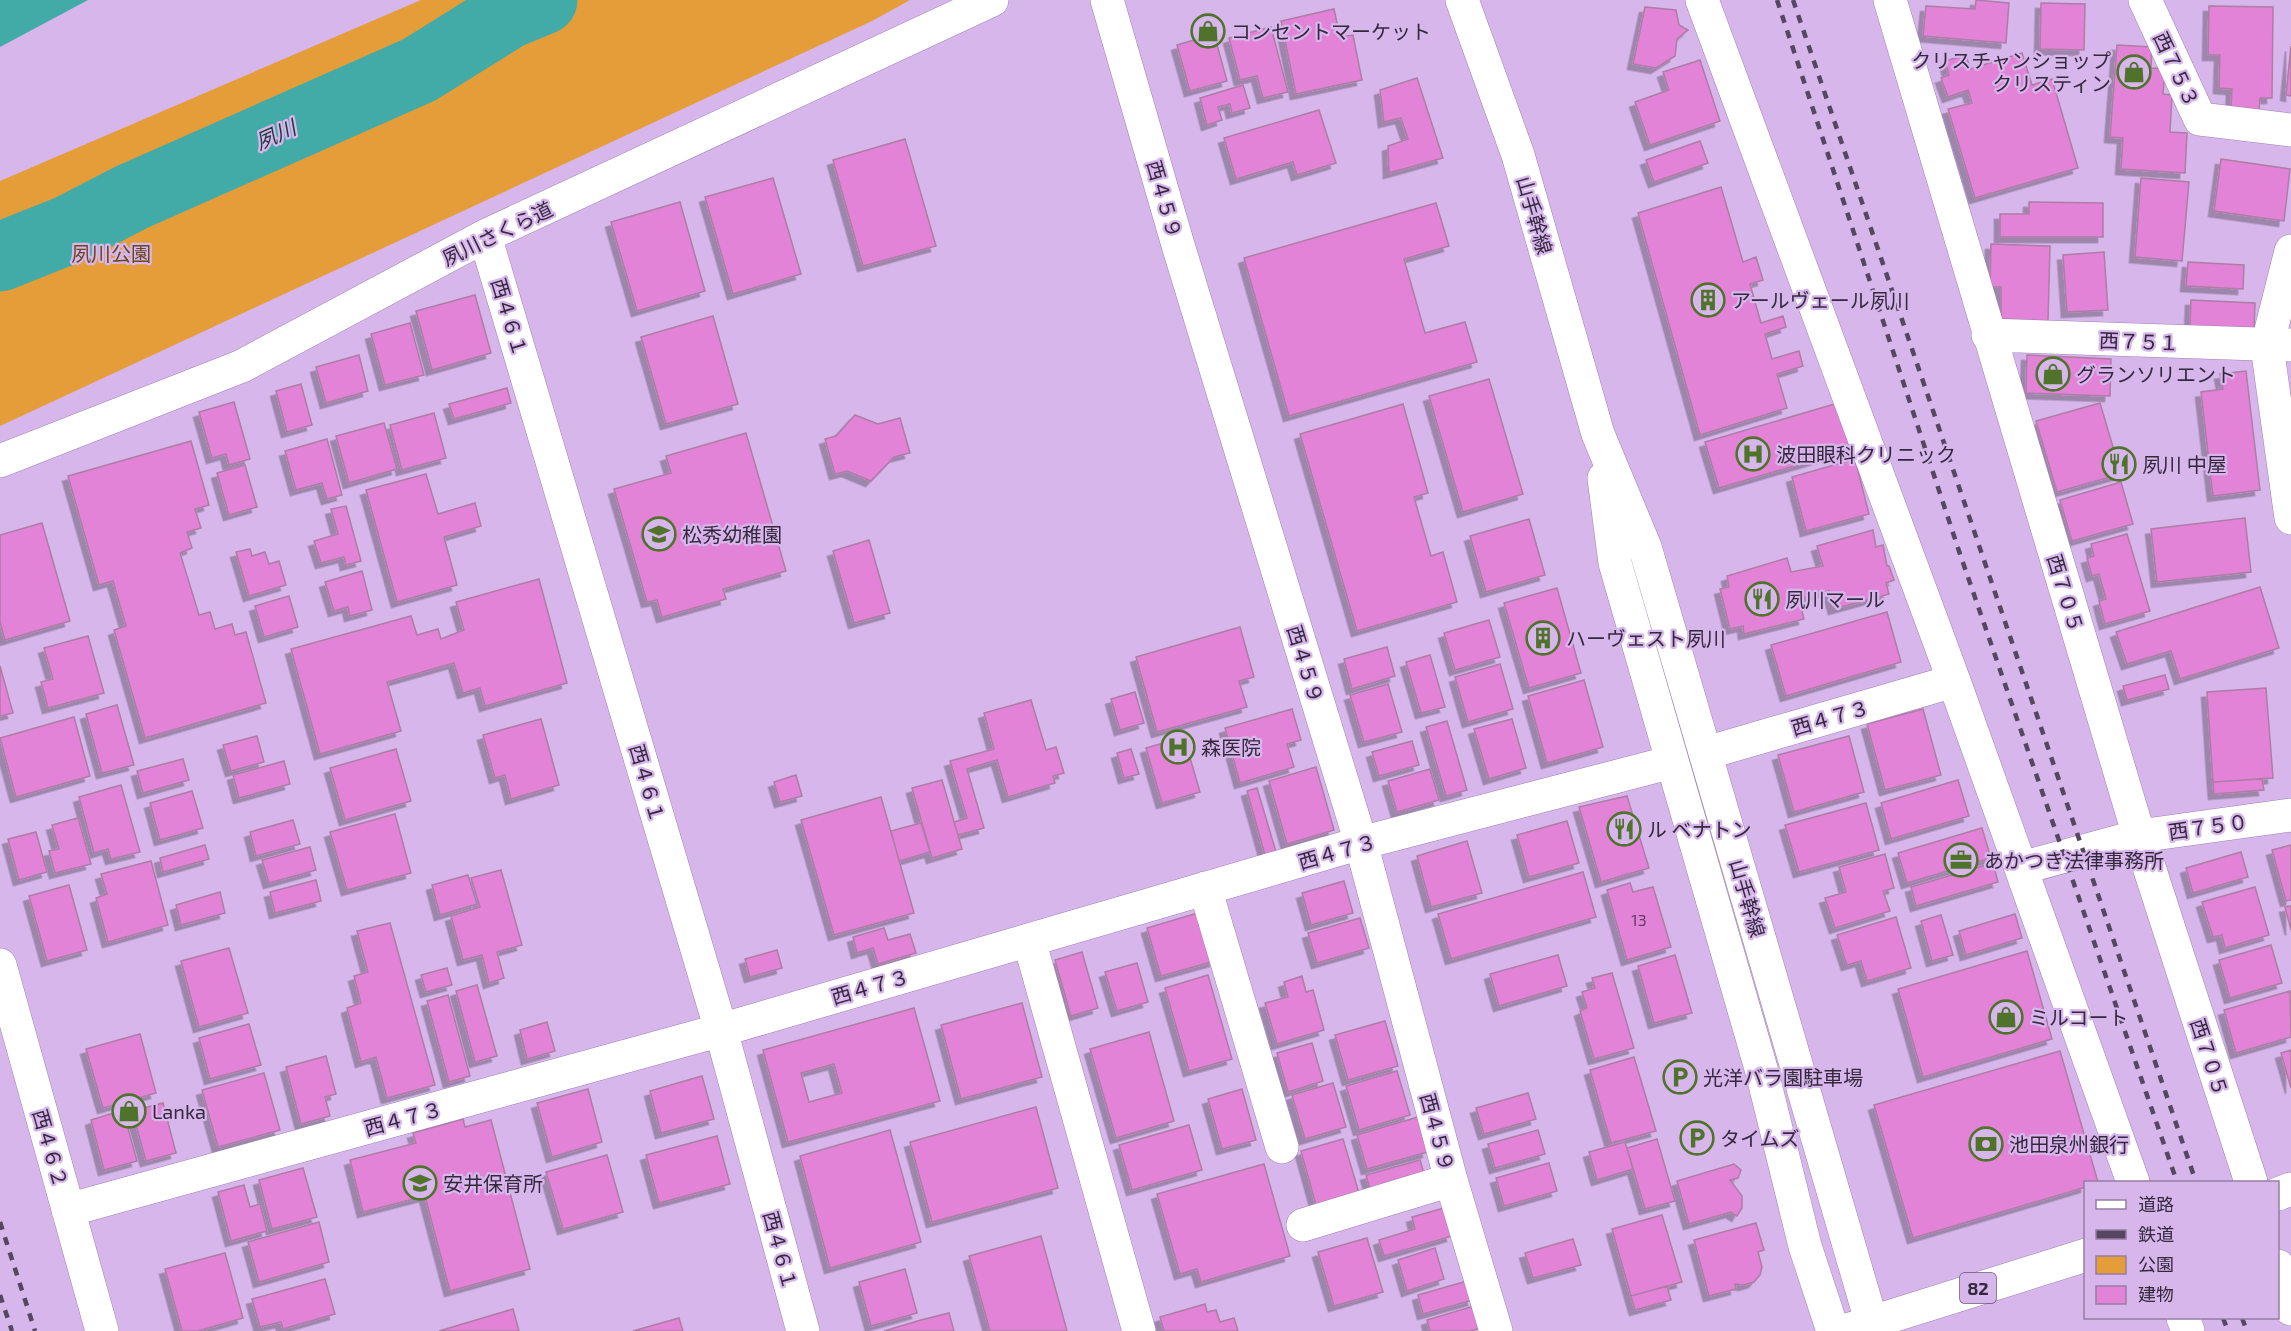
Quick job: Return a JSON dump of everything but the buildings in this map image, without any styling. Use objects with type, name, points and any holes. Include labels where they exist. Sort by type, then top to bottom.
[{"type":"street","name":"夙川さくら道","points":[[0,461],[242,366],[485,236],[992,0]]},
{"type":"street","name":"西４５９","points":[[1107,0],[1178,245],[1361,843],[1451,1180],[1496,1331]]},
{"type":"street","name":"山手幹線","points":[[1462,0],[1518,155],[1598,434],[1646,547],[1706,753],[1864,1328]]},
{"type":"street","points":[[1702,0],[1954,681],[2133,1181]]},
{"type":"street","name":"西７０５","points":[[1890,0],[2139,836],[2251,1181]]},
{"type":"street","name":"西７５３","points":[[2145,0],[2200,119],[2291,130]]},
{"type":"street","name":"西４６１","points":[[485,236],[721,1030],[803,1331]]},
{"type":"street","points":[[2291,251],[2279,345],[2291,518]]},
{"type":"street","name":"西７５１","points":[[1988,335],[2279,345]]},
{"type":"street","name":"山手幹線","points":[[1598,434],[1615,563],[1762,1072],[1805,1246],[1833,1331]]},
{"type":"street","name":"西４７３","points":[[1706,753],[1954,681]]},
{"type":"street","name":"西４７３","points":[[68,1210],[721,1030],[1361,843],[1672,762]]},
{"type":"street","name":"西７５０","points":[[2021,868],[2139,836],[2291,815]]},
{"type":"street","points":[[1205,888],[1282,1147]]},
{"type":"street","points":[[1029,940],[1139,1331]]},
{"type":"street","name":"西４６２","points":[[0,965],[102,1331]]},
{"type":"street","points":[[1303,1225],[1451,1180]]},
{"type":"street","name":"82","points":[[1864,1328],[2084,1255]]},
{"type":"street","points":[[2279,1272],[2291,1309]]},
{"type":"green space","name":"夙川公園","points":[[421,0],[910,0],[872,21],[0,426],[0,181]]},
{"type":"shaded area","points":[[0,0],[88,0],[0,47]]},
{"type":"waterway","name":"夙川","points":[[0,257],[70,229],[132,197],[419,70],[509,14],[543,0]]},
{"type":"railway","points":[[1777,0],[1960,554],[2177,1181]]},
{"type":"railway","points":[[1793,0],[2196,1181]]},
{"type":"railway","points":[[0,1222],[35,1331]]},
{"type":"railway","points":[[0,1295],[12,1331]]},
{"type":"railway","points":[[2223,1319],[2228,1331]]},
{"type":"railway","points":[[2242,1319],[2247,1331]]},
{"type":"place","name":"コンセントマーケット","points":[[1208,31]]},
{"type":"place","name":"クリスチャンショップ クリスティン","points":[[2134,72]]},
{"type":"place","name":"アールヴェール夙川","points":[[1708,300]]},
{"type":"place","name":"グランソリエント","points":[[2053,374]]},
{"type":"place","name":"波田眼科クリニック","points":[[1753,454]]},
{"type":"place","name":"夙川 中屋","points":[[2119,464]]},
{"type":"place","name":"松秀幼稚園","points":[[659,534]]},
{"type":"place","name":"夙川マール","points":[[1762,599]]},
{"type":"place","name":"ハーヴェスト夙川","points":[[1543,638]]},
{"type":"place","name":"森医院","points":[[1178,747]]},
{"type":"place","name":"ル ベナトン","points":[[1624,829]]},
{"type":"place","name":"あかつき法律事務所","points":[[1961,860]]},
{"type":"place","name":"ミルコート","points":[[2006,1017]]},
{"type":"place","name":"光洋バラ園駐車場","points":[[1680,1077]]},
{"type":"place","name":"Lanka","points":[[129,1111]]},
{"type":"place","name":"タイムズ","points":[[1697,1138]]},
{"type":"place","name":"池田泉州銀行","points":[[1986,1144]]},
{"type":"place","name":"安井保育所","points":[[420,1183]]}]
